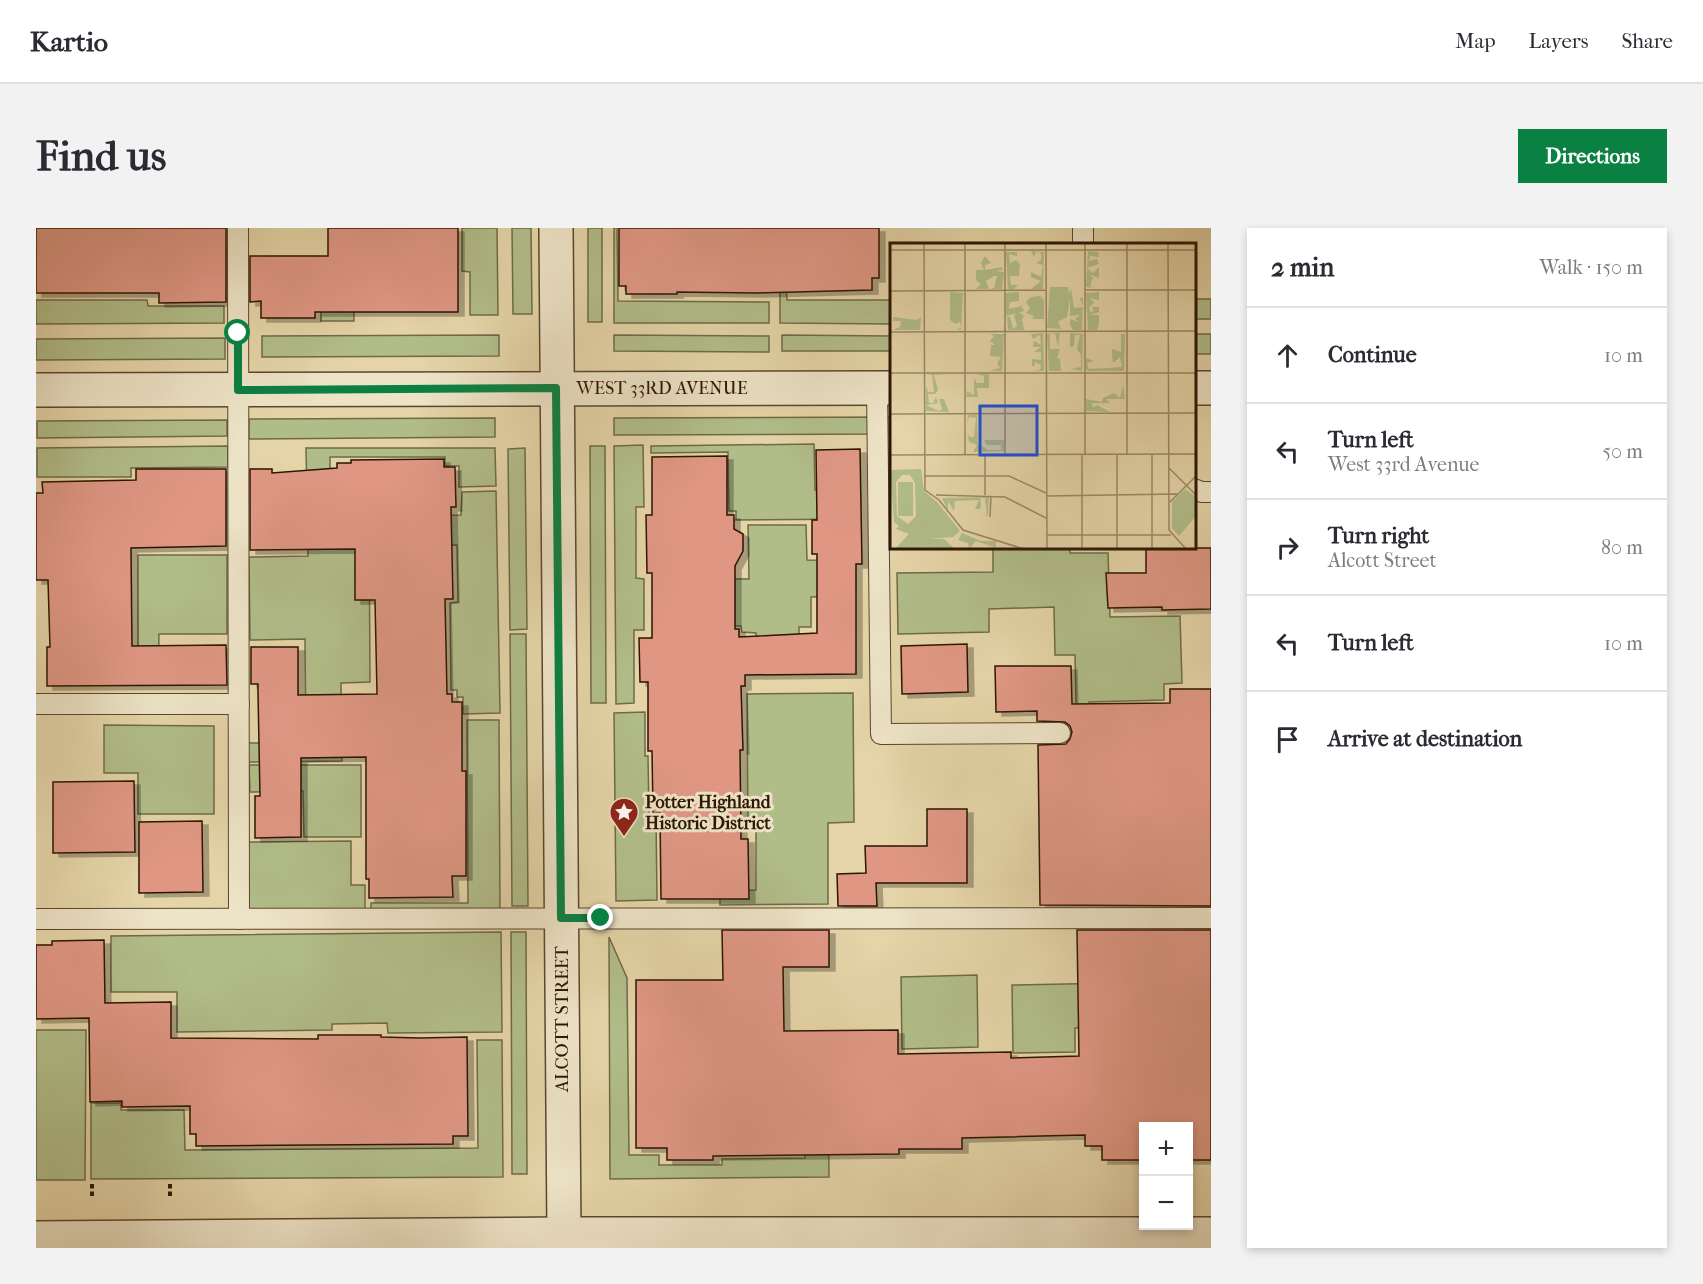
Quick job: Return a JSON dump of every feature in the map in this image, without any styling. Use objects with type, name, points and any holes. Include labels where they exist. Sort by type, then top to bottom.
[{"type":"street","name":"ALCOTT STREET","points":[[556,228],[564,1234]]},
{"type":"street","name":"WEST 33RD AVENUE","points":[[36,390],[884,388]]},
{"type":"street","points":[[36,1238],[134,1243],[564,1234],[1073,1241],[1211,1234]]},
{"type":"lane","points":[[238,228],[239,919]]},
{"type":"lane","points":[[884,388],[881,734],[1060,733]]},
{"type":"lane","points":[[1196,490],[1211,492]]},
{"type":"lane","points":[[36,704],[239,704]]},
{"type":"lane","points":[[36,919],[1211,918]]},
{"type":"green space","points":[[462,228],[497,228],[498,315],[470,315],[470,272],[462,271]]},
{"type":"green space","points":[[512,228],[531,228],[532,314],[513,314]]},
{"type":"green space","points":[[588,228],[602,228],[602,322],[588,322]]},
{"type":"green space","points":[[614,228],[617,228],[618,301],[769,302],[769,323],[614,323]]},
{"type":"green space","points":[[320,260],[353,260],[354,321],[321,321]]},
{"type":"green space","points":[[780,286],[786,286],[787,300],[890,300],[890,324],[780,323]]},
{"type":"green space","points":[[1196,299],[1211,299],[1211,319],[1196,319]]},
{"type":"green space","points":[[36,300],[147,300],[148,306],[224,306],[224,323],[36,324]]},
{"type":"green space","points":[[1196,334],[1211,334],[1211,354],[1196,354]]},
{"type":"green space","points":[[499,335],[499,356],[262,357],[262,336]]},
{"type":"green space","points":[[614,335],[769,336],[769,352],[614,351]]},
{"type":"green space","points":[[782,335],[890,336],[890,351],[782,351]]},
{"type":"green space","points":[[225,338],[225,359],[36,360],[36,339]]},
{"type":"green space","points":[[890,417],[890,434],[614,435],[614,418]]},
{"type":"green space","points":[[495,418],[495,437],[249,439],[249,419]]},
{"type":"green space","points":[[227,420],[227,436],[37,438],[37,421]]},
{"type":"green space","points":[[814,444],[815,490],[859,489],[859,519],[736,520],[736,511],[729,511],[728,452],[651,453],[651,446]]},
{"type":"green space","points":[[643,445],[644,507],[636,507],[636,578],[644,579],[644,630],[634,630],[634,703],[616,704],[614,446]]},
{"type":"green space","points":[[228,446],[228,467],[131,468],[131,477],[37,477],[37,448]]},
{"type":"green space","points":[[590,446],[605,446],[606,703],[591,703]]},
{"type":"green space","points":[[306,448],[495,448],[496,486],[459,487],[459,466],[445,466],[445,457],[330,457],[330,494],[307,494]]},
{"type":"green space","points":[[525,448],[527,629],[510,630],[508,449]]},
{"type":"green space","points":[[496,491],[500,713],[463,714],[463,697],[457,697],[457,690],[451,690],[450,603],[458,602],[457,545],[381,546],[381,517],[461,515],[462,492]]},
{"type":"green space","points":[[369,509],[370,682],[341,683],[342,761],[248,762],[248,743],[306,743],[305,639],[250,640],[249,557],[308,556],[308,541]]},
{"type":"green space","points":[[748,525],[806,525],[807,560],[855,561],[855,596],[811,597],[811,627],[799,627],[799,661],[757,661],[756,633],[742,632],[741,626],[729,626],[728,579],[749,579]]},
{"type":"green space","points":[[993,549],[1070,549],[1070,553],[1108,553],[1110,617],[1180,616],[1182,683],[1164,684],[1164,700],[1089,702],[1090,746],[1077,746],[1075,655],[1055,655],[1054,607],[989,609],[989,632],[898,634],[897,573],[993,572]]},
{"type":"green space","points":[[138,555],[227,555],[227,634],[159,634],[158,680],[138,680]]},
{"type":"green space","points":[[510,634],[526,634],[528,906],[512,906]]},
{"type":"green space","points":[[853,693],[854,822],[828,823],[828,904],[720,905],[720,891],[756,890],[756,830],[748,830],[747,694]]},
{"type":"green space","points":[[645,712],[649,816],[656,817],[657,900],[616,901],[614,713]]},
{"type":"green space","points":[[467,720],[499,720],[500,910],[371,911],[371,903],[468,903]]},
{"type":"green space","points":[[104,725],[214,726],[214,814],[138,814],[138,773],[104,773]]},
{"type":"green space","points":[[249,765],[361,765],[361,837],[304,837],[303,791],[250,792]]},
{"type":"green space","points":[[351,841],[351,885],[365,885],[365,909],[247,909],[247,842]]},
{"type":"green space","points":[[501,932],[502,1032],[388,1033],[387,1023],[332,1024],[332,1030],[177,1032],[177,992],[111,992],[111,936]]},
{"type":"green space","points":[[511,932],[526,932],[527,1174],[512,1174]]},
{"type":"green space","points":[[609,937],[627,978],[629,1155],[659,1155],[659,1165],[722,1165],[722,1159],[805,1158],[804,1055],[828,1055],[829,1177],[610,1179]]},
{"type":"green space","points":[[977,975],[978,1047],[902,1049],[901,977]]},
{"type":"green space","points":[[1165,982],[1166,1026],[1075,1028],[1075,1052],[1013,1053],[1012,985]]},
{"type":"green space","points":[[36,1030],[86,1030],[85,1180],[36,1180]]},
{"type":"green space","points":[[477,1040],[502,1040],[503,1177],[91,1179],[91,1103],[121,1103],[121,1110],[184,1110],[185,1150],[478,1148]]},
{"type":"building","points":[[36,228],[226,228],[226,302],[159,303],[159,293],[36,293]]},
{"type":"building","points":[[328,228],[458,228],[458,312],[315,312],[315,318],[261,318],[261,301],[250,302],[250,256],[328,256]]},
{"type":"building","points":[[619,228],[879,228],[879,278],[872,278],[872,290],[626,294],[626,286],[619,286]]},
{"type":"building","points":[[860,449],[862,564],[856,564],[856,674],[745,675],[745,686],[741,686],[743,750],[740,750],[741,839],[748,839],[749,899],[661,899],[660,813],[653,813],[652,751],[648,751],[648,682],[640,682],[639,638],[652,638],[652,573],[647,573],[646,515],[652,515],[652,457],[727,456],[727,515],[734,515],[734,529],[743,534],[743,551],[735,566],[735,629],[739,629],[739,637],[817,633],[817,554],[812,554],[812,520],[817,520],[816,450]]},
{"type":"building","points":[[444,459],[444,467],[455,467],[456,507],[451,507],[453,599],[445,599],[447,694],[452,694],[452,702],[462,702],[462,771],[466,771],[466,876],[452,876],[453,897],[369,898],[369,879],[366,879],[366,757],[301,758],[301,837],[255,838],[255,796],[260,796],[258,684],[251,684],[251,647],[298,647],[298,695],[377,694],[375,600],[355,600],[355,549],[250,550],[250,469],[272,469],[272,473],[337,468],[337,463],[351,463],[351,460]]},
{"type":"building","points":[[136,469],[226,469],[226,546],[131,548],[132,646],[226,645],[227,685],[47,686],[47,647],[50,647],[48,580],[36,580],[36,493],[43,493],[42,482],[136,480]]},
{"type":"building","points":[[1211,548],[1211,609],[1108,608],[1106,573],[1146,573],[1146,549]]},
{"type":"building","points":[[967,644],[968,692],[902,694],[901,646]]},
{"type":"building","points":[[995,666],[1071,666],[1072,704],[1170,703],[1170,689],[1211,689],[1211,906],[1040,905],[1038,745],[1066,744],[1072,732],[1070,726],[1065,722],[1037,721],[1037,711],[996,712]]},
{"type":"building","points":[[134,781],[135,852],[53,853],[53,782]]},
{"type":"building","points":[[927,809],[967,809],[967,883],[876,883],[877,906],[838,906],[837,874],[866,873],[865,846],[927,846]]},
{"type":"building","points":[[202,821],[203,892],[139,893],[139,822]]},
{"type":"building","points":[[722,930],[829,930],[829,967],[783,967],[784,1031],[898,1030],[898,1054],[1011,1052],[1011,1058],[1079,1056],[1077,930],[1211,930],[1211,1160],[1193,1160],[1193,1122],[1139,1122],[1139,1160],[1102,1160],[1102,1146],[1085,1146],[1085,1135],[962,1138],[962,1149],[899,1149],[899,1154],[713,1156],[713,1160],[667,1160],[667,1148],[636,1148],[636,980],[723,980]]},
{"type":"building","points":[[104,940],[105,1003],[171,1002],[171,1038],[318,1039],[318,1035],[467,1037],[468,1136],[453,1136],[453,1144],[196,1146],[196,1134],[190,1134],[190,1106],[122,1107],[122,1101],[90,1102],[89,1018],[36,1019],[36,945],[52,945],[52,941]]},
{"type":"place","name":"Potter Highland Historic District","points":[[624,838]]},
{"type":"route","points":[[238,333],[238,390],[556,388],[561,918],[601,918]]}]
